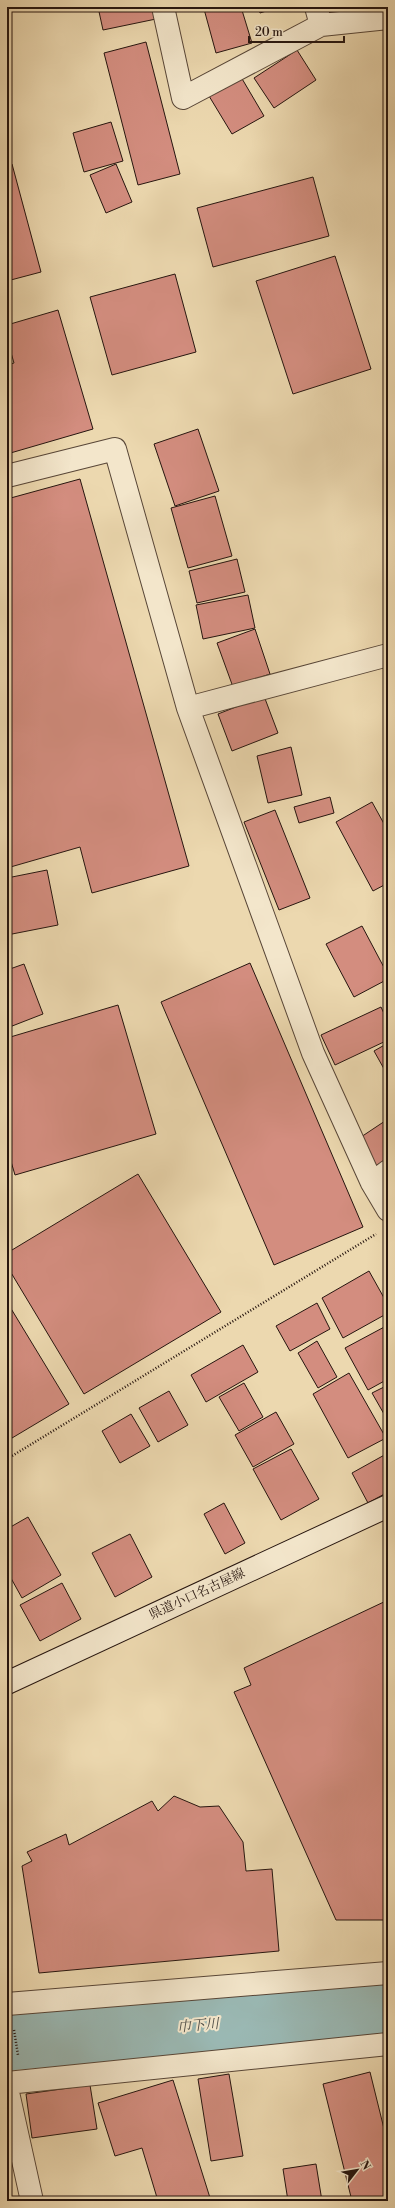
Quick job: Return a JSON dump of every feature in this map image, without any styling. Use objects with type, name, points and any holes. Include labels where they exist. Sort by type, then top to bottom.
[{"type":"street","points":[[163,7],[183,98],[318,16],[388,18]]},
{"type":"street","points":[[7,476],[115,449],[188,708],[313,1054],[380,1177],[388,1210]]},
{"type":"street","points":[[188,708],[388,655]]},
{"type":"street","name":"県道小口名古屋線","points":[[7,1683],[388,1506]]},
{"type":"street","points":[[9,2004],[388,1973]]},
{"type":"street","points":[[7,2083],[388,2044]]},
{"type":"street","points":[[7,2088],[32,2201]]},
{"type":"path","points":[[7,1459],[381,1230]]},
{"type":"path","points":[[9,2004],[19,2062]]},
{"type":"building","points":[[98,7],[153,7],[156,19],[103,30]]},
{"type":"building","points":[[211,7],[241,7],[252,43],[216,53],[204,9]]},
{"type":"building","points":[[258,7],[279,7],[260,13]]},
{"type":"building","points":[[146,42],[180,174],[138,185],[104,53]]},
{"type":"building","points":[[297,50],[316,80],[274,108],[254,78]]},
{"type":"building","points":[[241,77],[264,116],[232,134],[209,96]]},
{"type":"building","points":[[111,122],[123,161],[84,172],[73,133]]},
{"type":"building","points":[[12,164],[41,272],[7,281],[7,166]]},
{"type":"building","points":[[116,164],[132,202],[106,213],[90,175]]},
{"type":"building","points":[[313,177],[329,236],[213,267],[197,208]]},
{"type":"building","points":[[335,256],[371,369],[293,394],[256,281]]},
{"type":"building","points":[[175,274],[196,352],[112,375],[90,297]]},
{"type":"building","points":[[58,310],[93,429],[7,454],[7,365],[14,363],[7,339],[7,325]]},
{"type":"building","points":[[198,429],[219,491],[175,506],[154,444]]},
{"type":"building","points":[[80,479],[189,866],[92,893],[80,847],[7,868],[7,499]]},
{"type":"building","points":[[215,496],[232,556],[188,568],[171,508]]},
{"type":"building","points":[[237,559],[245,592],[197,603],[189,571]]},
{"type":"building","points":[[248,595],[255,628],[203,639],[196,605]]},
{"type":"building","points":[[255,629],[270,674],[233,687],[217,643]]},
{"type":"building","points":[[264,696],[278,733],[232,751],[218,714]]},
{"type":"building","points":[[291,747],[302,795],[268,803],[257,756]]},
{"type":"building","points":[[330,797],[334,813],[299,823],[294,807]]},
{"type":"building","points":[[372,802],[388,831],[388,883],[373,891],[336,822]]},
{"type":"building","points":[[275,810],[310,898],[279,910],[244,822]]},
{"type":"building","points":[[47,870],[58,925],[7,935],[7,878]]},
{"type":"building","points":[[362,926],[388,975],[388,979],[354,997],[326,944]]},
{"type":"building","points":[[250,963],[363,1227],[274,1265],[161,1002]]},
{"type":"building","points":[[24,964],[43,1014],[7,1028],[7,970]]},
{"type":"building","points":[[118,1005],[156,1134],[15,1175],[7,1148],[7,1038]]},
{"type":"building","points":[[381,1007],[388,1022],[388,1040],[335,1065],[321,1035]]},
{"type":"building","points":[[388,1043],[388,1076],[374,1051]]},
{"type":"building","points":[[388,1119],[388,1158],[376,1166],[358,1139]]},
{"type":"building","points":[[138,1174],[221,1312],[84,1394],[7,1266],[7,1253]]},
{"type":"building","points":[[369,1271],[388,1305],[388,1313],[343,1338],[322,1298]]},
{"type":"building","points":[[7,1302],[69,1404],[7,1441]]},
{"type":"building","points":[[317,1303],[330,1329],[290,1351],[276,1326]]},
{"type":"building","points":[[388,1325],[388,1379],[368,1390],[345,1348]]},
{"type":"building","points":[[317,1341],[337,1377],[318,1388],[298,1353]]},
{"type":"building","points":[[243,1345],[258,1372],[206,1402],[191,1375]]},
{"type":"building","points":[[349,1373],[386,1438],[348,1458],[313,1394]]},
{"type":"building","points":[[244,1383],[263,1417],[239,1431],[219,1397]]},
{"type":"building","points":[[388,1385],[388,1421],[372,1393]]},
{"type":"building","points":[[169,1391],[188,1425],[158,1442],[139,1408]]},
{"type":"building","points":[[276,1412],[294,1444],[253,1467],[235,1435]]},
{"type":"building","points":[[131,1414],[150,1446],[120,1463],[102,1431]]},
{"type":"building","points":[[291,1449],[319,1499],[281,1520],[253,1469]]},
{"type":"building","points":[[388,1453],[388,1492],[368,1503],[352,1473]]},
{"type":"building","points":[[224,1503],[245,1543],[225,1554],[204,1514]]},
{"type":"building","points":[[28,1517],[61,1575],[22,1598],[7,1571],[7,1529]]},
{"type":"building","points":[[130,1534],[152,1577],[115,1597],[92,1553]]},
{"type":"building","points":[[62,1583],[81,1619],[40,1641],[20,1605]]},
{"type":"building","points":[[388,1600],[388,1920],[336,1920],[234,1692],[251,1685],[244,1668]]},
{"type":"building","points":[[174,1796],[200,1807],[219,1806],[243,1842],[246,1871],[272,1869],[279,1951],[39,1973],[22,1866],[32,1861],[27,1852],[66,1834],[69,1845],[152,1801],[158,1811]]},
{"type":"building","points":[[370,2072],[388,2145],[388,2201],[352,2201],[323,2084]]},
{"type":"building","points":[[229,2074],[243,2156],[211,2161],[198,2079]]},
{"type":"building","points":[[173,2080],[211,2201],[158,2201],[142,2148],[115,2156],[98,2103]]},
{"type":"building","points":[[90,2085],[97,2129],[32,2138],[26,2094]]},
{"type":"building","points":[[316,2164],[322,2201],[288,2201],[283,2169]]},
{"type":"waterway","name":"巾下川","points":[[7,2042],[388,2009]]}]
